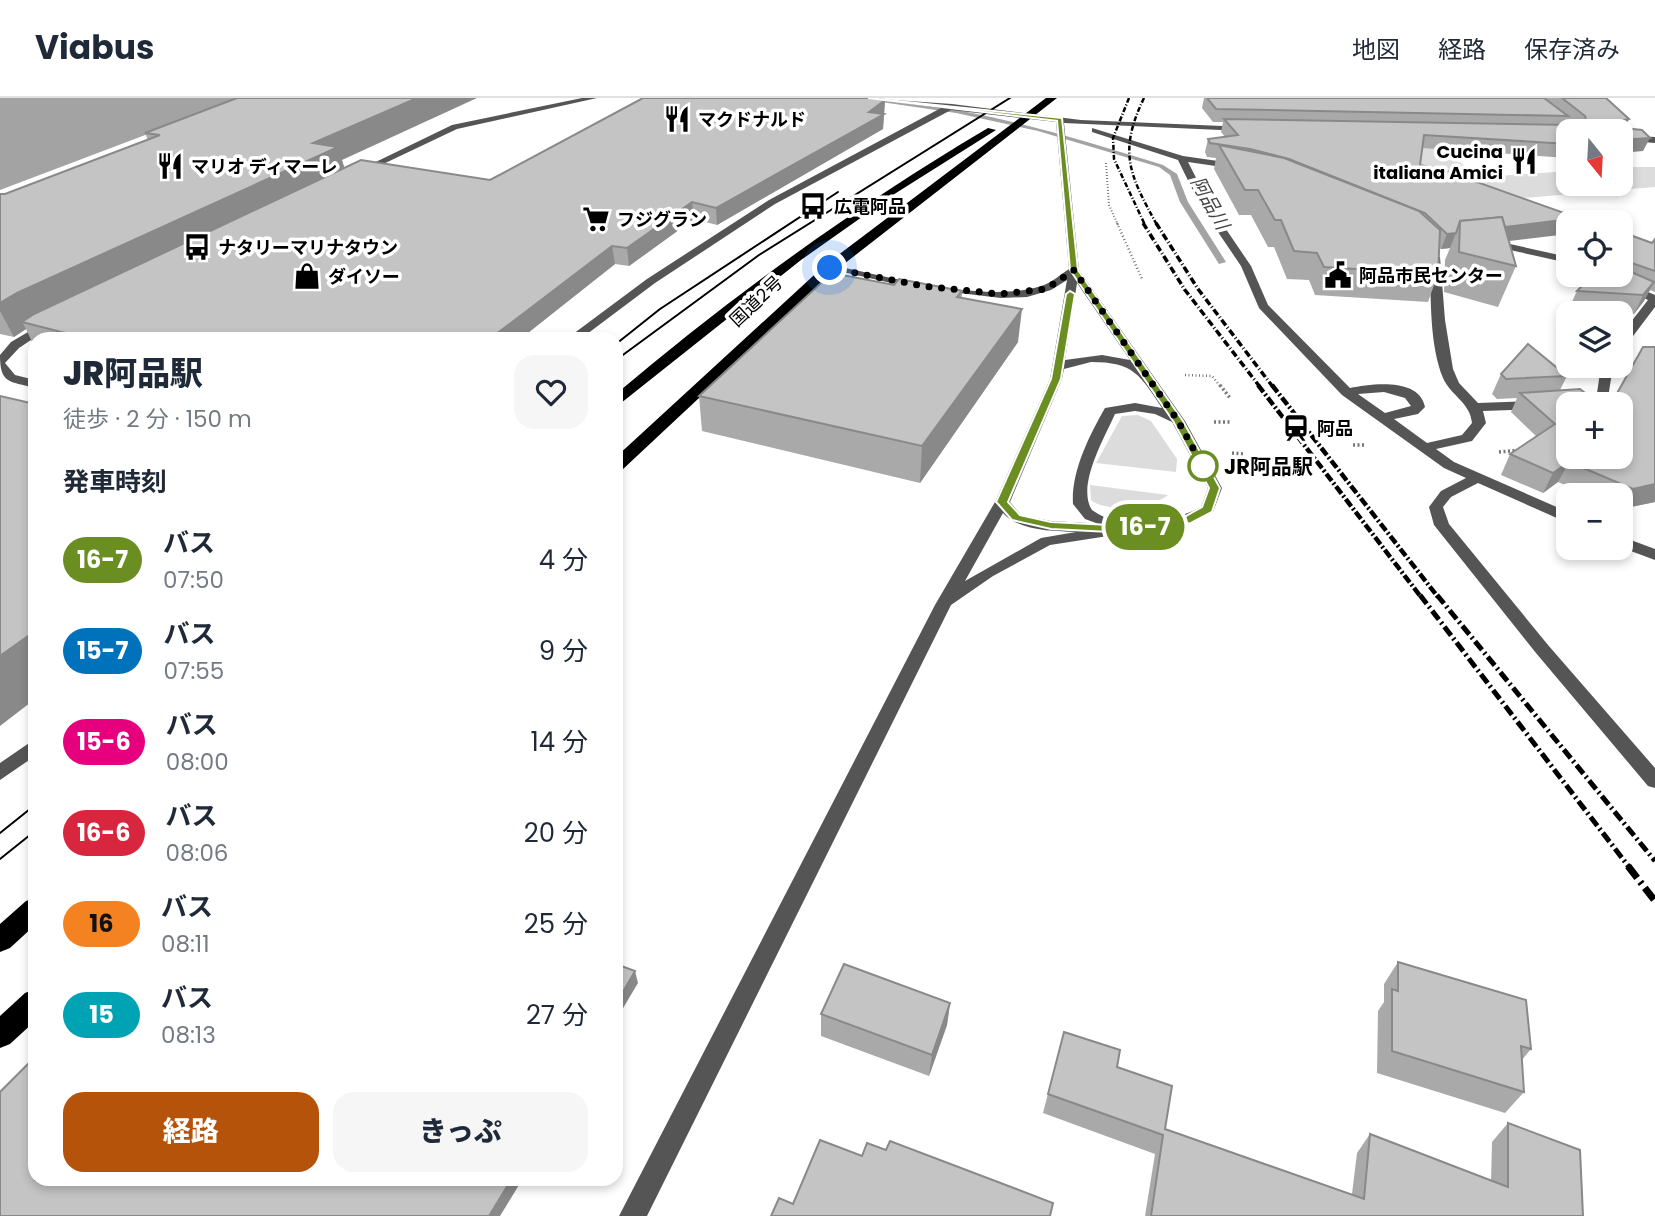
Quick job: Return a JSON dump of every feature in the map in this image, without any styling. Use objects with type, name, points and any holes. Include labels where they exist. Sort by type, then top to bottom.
[{"type":"highway","name":"国道2号","points":[[623,460],[830,268],[1052,98]]},
{"type":"highway","name":"国道2号","points":[[623,396],[800,253],[901,182],[1003,123],[1040,106]]},
{"type":"highway","points":[[0,940],[28,915]]},
{"type":"highway","points":[[0,1035],[28,1009]]},
{"type":"street","points":[[343,180],[454,127],[593,98]]},
{"type":"street","points":[[870,98],[1060,120],[1258,129]]},
{"type":"street","points":[[582,332],[652,281],[772,202],[967,98]]},
{"type":"street","points":[[1530,100],[1557,119]]},
{"type":"street","points":[[1040,106],[1101,133],[1182,158],[1247,167]]},
{"type":"street","points":[[869,108],[934,116]]},
{"type":"street","points":[[633,1216],[943,605],[1002,502],[1060,366],[1074,270],[1060,120]]},
{"type":"street","points":[[1633,138],[1655,139]]},
{"type":"street","points":[[1182,158],[1206,207],[1246,266],[1263,306],[1347,392],[1424,448],[1475,479],[1556,513]]},
{"type":"street","points":[[1472,249],[1510,247],[1556,257]]},
{"type":"street","points":[[1424,448],[1455,443],[1475,431],[1479,424],[1476,407],[1451,379],[1436,300],[1439,252]]},
{"type":"street","points":[[830,268],[923,286],[1000,294],[1046,289],[1074,270]]},
{"type":"street","points":[[943,605],[987,573],[1046,541],[1187,520],[1208,509],[1214,488],[1178,421],[1074,270]]},
{"type":"street","points":[[1628,287],[1655,299],[1633,328]]},
{"type":"street","points":[[37,332],[62,317]]},
{"type":"street","points":[[28,337],[15,345],[0,363],[11,377],[28,382]]},
{"type":"street","points":[[1060,366],[1072,360],[1108,358],[1145,370]]},
{"type":"street","points":[[1476,407],[1554,404],[1603,395],[1605,378]]},
{"type":"street","points":[[1347,392],[1389,388],[1412,396],[1417,401],[1418,407],[1413,411],[1381,418]]},
{"type":"street","points":[[1130,529],[1086,515],[1079,504],[1080,481],[1110,411],[1122,407],[1152,408],[1178,421]]},
{"type":"street","points":[[1475,479],[1439,500],[1436,507],[1442,524],[1655,781]]},
{"type":"street","points":[[1002,502],[1016,518],[1051,526],[1130,529]]},
{"type":"street","points":[[1633,546],[1655,555]]},
{"type":"street","points":[[0,773],[28,751]]},
{"type":"path","points":[[1105,153],[1109,205],[1140,281]]},
{"type":"path","points":[[1174,375],[1212,376],[1230,398]]},
{"type":"path","points":[[1488,453],[1528,450]]},
{"type":"path","points":[[1233,454],[1243,454]]},
{"type":"shaded area","points":[[0,98],[243,98],[0,190]]},
{"type":"shaded area","points":[[1422,140],[1484,177],[1556,172],[1556,195],[1477,202],[1349,156]]},
{"type":"shaded area","points":[[1633,167],[1655,167],[1655,187],[1633,189]]},
{"type":"shaded area","points":[[1138,415],[1151,421],[1177,459],[1176,472],[1096,463],[1122,416]]},
{"type":"shaded area","points":[[1090,485],[1168,495],[1152,503],[1130,507],[1107,506],[1091,500]]},
{"type":"building","points":[[237,98],[417,98],[313,143],[338,147],[0,303],[0,194],[160,135],[145,133]]},
{"type":"building","points":[[643,98],[885,100],[869,112],[884,114],[716,208],[692,202],[627,248],[612,246],[499,332],[61,332],[22,322],[361,160],[490,180]]},
{"type":"building","points":[[1207,98],[1544,98],[1568,116],[1216,109]]},
{"type":"building","points":[[1562,98],[1606,98],[1629,119],[1586,119]]},
{"type":"building","points":[[1224,119],[1556,125],[1556,143],[1424,135],[1420,165],[1446,171],[1556,210],[1556,221],[1505,227],[1502,217],[1460,221],[1456,233],[1447,234],[1425,213],[1289,159],[1210,143],[1208,139],[1238,135]]},
{"type":"building","points":[[1633,129],[1642,130],[1650,138],[1633,139]]},
{"type":"building","points":[[1219,145],[1284,158],[1419,211],[1440,230],[1438,274],[1324,267],[1317,253],[1294,251],[1281,220],[1275,220],[1258,190],[1245,190]]},
{"type":"building","points":[[1502,217],[1516,266],[1459,252],[1460,221]]},
{"type":"building","points":[[1633,236],[1652,243],[1655,239],[1655,271],[1633,263]]},
{"type":"building","points":[[832,273],[894,285],[899,279],[962,291],[957,297],[1022,309],[922,446],[699,396]]},
{"type":"building","points":[[1633,273],[1654,282],[1643,295],[1577,291],[1581,287],[1633,287]]},
{"type":"building","points":[[1528,344],[1556,367],[1556,377],[1506,379],[1501,374]]},
{"type":"building","points":[[1643,347],[1655,347],[1655,484],[1633,489],[1633,483],[1619,483],[1586,469],[1633,469],[1633,392],[1618,392],[1626,378],[1633,378],[1633,365]]},
{"type":"building","points":[[1580,389],[1584,392],[1556,392],[1556,469],[1559,469],[1553,473],[1510,454],[1555,424],[1520,393]]},
{"type":"building","points":[[0,396],[28,402],[28,636],[0,656]]},
{"type":"building","points":[[1398,962],[1526,1000],[1531,1049],[1521,1046],[1524,1092],[1392,1051],[1392,989],[1398,991]]},
{"type":"building","points":[[844,964],[950,1003],[932,1055],[821,1014]]},
{"type":"building","points":[[623,967],[635,971],[623,992]]},
{"type":"building","points":[[1064,1032],[1120,1050],[1117,1067],[1172,1086],[1165,1129],[1364,1199],[1370,1134],[1508,1187],[1508,1123],[1580,1150],[1583,1216],[1151,1216],[1163,1135],[1048,1094]]},
{"type":"building","points":[[28,1064],[28,1186],[507,1186],[489,1216],[0,1216],[0,1092]]},
{"type":"building","points":[[820,1140],[862,1156],[867,1143],[886,1150],[890,1141],[1053,1203],[1050,1216],[771,1216],[779,1198],[793,1204]]},
{"type":"waterway","name":"阿品川","points":[[857,98],[956,111],[1039,129],[1161,166],[1173,174],[1184,202],[1222,262]]},
{"type":"tram line","points":[[623,355],[759,255],[1010,98]]},
{"type":"tram line","points":[[623,338],[660,309],[838,192]]},
{"type":"tram line","points":[[0,833],[28,811]]},
{"type":"tram line","points":[[0,859],[28,837]]},
{"type":"railway","points":[[1129,98],[1113,138],[1114,159],[1145,225]]},
{"type":"railway","points":[[1144,98],[1131,133],[1130,163],[1156,223]]},
{"type":"railway","points":[[1143,223],[1185,290],[1260,387]]},
{"type":"railway","points":[[1156,223],[1198,289],[1273,387]]},
{"type":"railway","points":[[1258,385],[1421,597]]},
{"type":"railway","points":[[1272,385],[1438,597]]},
{"type":"railway","points":[[1420,595],[1629,867]]},
{"type":"railway","points":[[1437,595],[1655,861]]},
{"type":"railway","points":[[1628,866],[1655,901]]},
{"type":"bus line","name":"16-7","points":[[871,98],[1060,120],[1074,270],[1178,421],[1214,488],[1208,509],[1187,520],[1130,529],[1051,526],[1016,518],[1002,502],[1056,379],[1070,294]]},
{"type":"place","name":"マクドナルド","points":[[677,119]]},
{"type":"place","name":"Cucina italiana Amici","points":[[1524,161]]},
{"type":"place","name":"マリオ ディマーレ","points":[[170,166]]},
{"type":"place","name":"広電阿品","points":[[813,206]]},
{"type":"place","name":"フジグラン","points":[[596,219]]},
{"type":"place","name":"ナタリーマリナタウン","points":[[197,247]]},
{"type":"place","name":"阿品市民センター","points":[[1338,275]]},
{"type":"place","name":"ダイソー","points":[[307,276]]},
{"type":"place","name":"阿品","points":[[1296,428]]},
{"type":"place","name":"JR阿品駅","points":[[1203,466]]},
{"type":"route","points":[[830,268],[962,292],[1000,294],[1046,289],[1074,270],[1145,370],[1203,466]]}]
